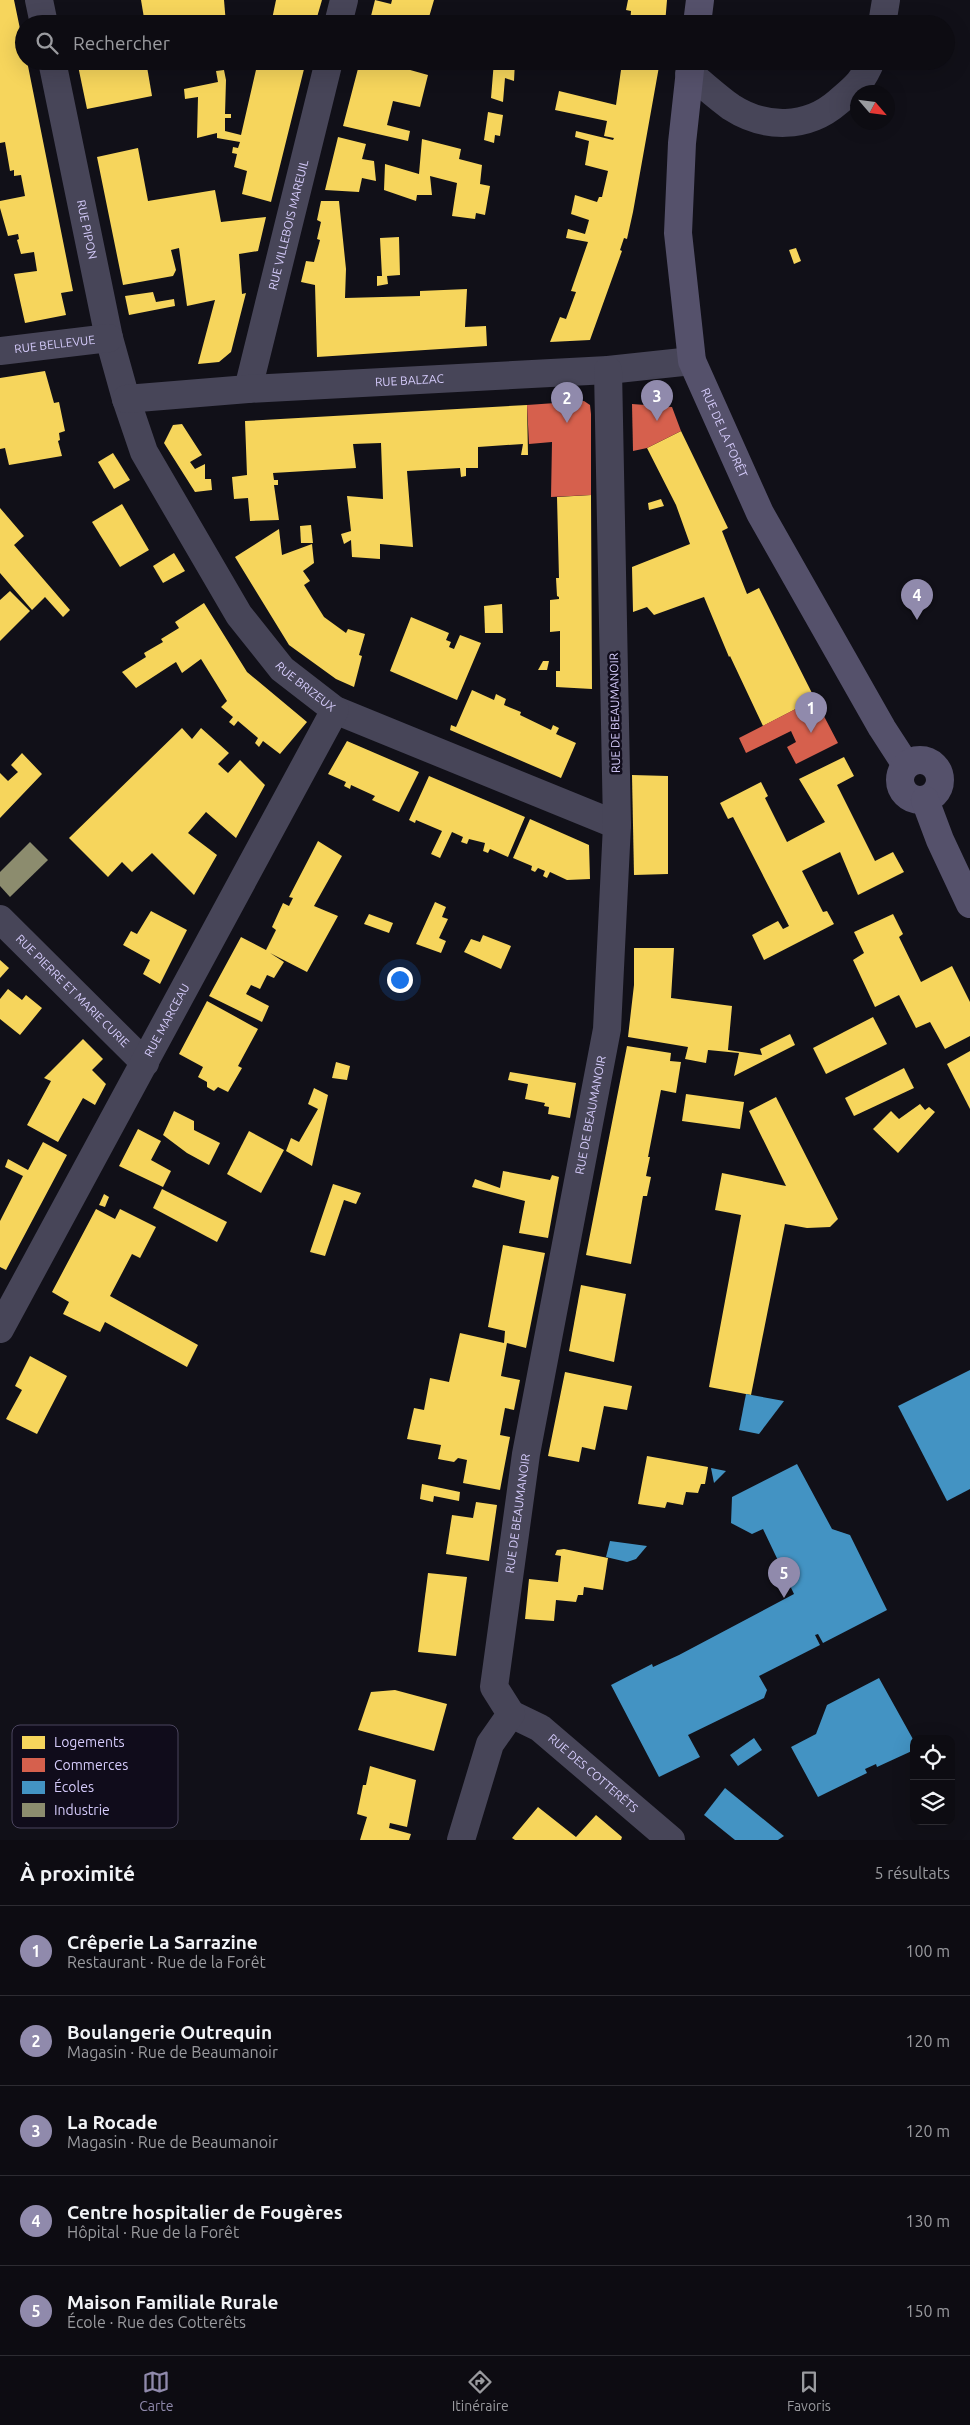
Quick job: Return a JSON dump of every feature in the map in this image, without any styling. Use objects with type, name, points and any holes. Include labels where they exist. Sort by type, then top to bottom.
[{"type":"main road","points":[[698,15],[700,0]]},
{"type":"main road","name":"RUE DE LA FORÊT","points":[[690,70],[682,143],[678,234],[692,361],[760,513],[882,728],[906,765],[901,773],[902,790],[916,800],[925,800],[940,840],[970,904]]},
{"type":"street","points":[[39,0],[42,15]]},
{"type":"street","points":[[340,15],[344,0]]},
{"type":"street","points":[[884,15],[886,0]]},
{"type":"street","name":"RUE PIPON","points":[[54,70],[109,338],[126,399]]},
{"type":"street","name":"RUE VILLEBOIS MAREUIL","points":[[248,388],[327,70]]},
{"type":"street","points":[[693,70],[732,107],[768,123],[798,123],[826,113],[864,80],[868,70]]},
{"type":"street","name":"RUE BELLEVUE","points":[[0,351],[109,338]]},
{"type":"street","name":"RUE BALZAC","points":[[126,399],[248,388],[608,370],[692,361]]},
{"type":"street","name":"RUE DE BEAUMANOIR","points":[[511,1714],[494,1687],[526,1454],[607,1029],[617,825],[608,370]]},
{"type":"street","name":"RUE BRIZEUX","points":[[126,399],[144,452],[239,615],[282,670],[335,710],[617,825]]},
{"type":"street","name":"RUE MARCEAU","points":[[0,1329],[146,1063],[335,710]]},
{"type":"street","name":"RUE PIERRE ET MARIE CURIE","points":[[0,919],[146,1063]]},
{"type":"street","points":[[461,1840],[490,1744],[511,1714]]},
{"type":"street","name":"RUE DES COTTERÊTS","points":[[511,1714],[540,1728],[659,1836]]},
{"type":"building: Logements","points":[[0,0],[14,0],[17,15],[15,15],[15,70],[29,70],[73,291],[61,293],[66,315],[25,323],[14,274],[37,271],[34,252],[21,254],[17,240],[19,239],[18,234],[8,236],[0,208],[0,201],[25,196],[21,175],[14,176],[14,170],[10,171],[5,142],[0,143]]},
{"type":"building: Logements","points":[[141,0],[224,0],[225,15],[144,15]]},
{"type":"building: Logements","points":[[276,0],[322,0],[318,15],[273,15]]},
{"type":"building: Logements","points":[[375,0],[391,4],[392,0],[434,0],[430,15],[371,15]]},
{"type":"building: Logements","points":[[628,0],[667,0],[666,15],[631,15],[631,11],[626,10]]},
{"type":"building: Logements","points":[[79,70],[148,70],[152,96],[87,109]]},
{"type":"building: Logements","points":[[224,70],[226,80],[225,114],[231,114],[231,118],[225,118],[225,131],[241,135],[256,70],[304,70],[271,202],[242,194],[247,171],[234,167],[237,154],[232,153],[233,147],[238,148],[240,142],[217,138],[217,133],[197,138],[198,97],[185,99],[184,89],[218,82],[216,71]]},
{"type":"building: Logements","points":[[358,70],[410,70],[428,75],[420,107],[393,101],[387,125],[410,131],[408,141],[343,126]]},
{"type":"building: Logements","points":[[493,70],[515,70],[514,81],[505,78],[503,102],[491,98]]},
{"type":"building: Logements","points":[[621,70],[658,70],[627,239],[624,238],[620,250],[622,251],[590,340],[550,342],[560,317],[566,319],[576,292],[571,291],[588,242],[566,238],[568,229],[585,234],[589,220],[571,214],[575,195],[597,202],[599,197],[602,197],[608,171],[585,165],[589,141],[575,137],[576,131],[613,140],[614,138],[604,136],[607,121],[555,110],[559,91],[616,105]]},
{"type":"building: Logements","points":[[488,112],[503,115],[500,136],[495,135],[494,143],[484,140]]},
{"type":"building: Logements","points":[[338,137],[366,144],[362,159],[374,161],[376,181],[362,178],[359,192],[325,190]]},
{"type":"building: Logements","points":[[422,139],[461,149],[459,159],[482,165],[480,184],[490,186],[485,215],[476,213],[475,219],[452,216],[457,183],[430,176],[432,195],[417,195],[416,201],[384,190],[385,164],[419,174]]},
{"type":"building: Logements","points":[[138,148],[148,201],[215,190],[221,222],[266,217],[258,251],[239,254],[242,294],[246,293],[231,352],[219,362],[198,364],[215,300],[187,306],[179,248],[171,250],[176,270],[173,276],[123,285],[97,157]]},
{"type":"building: Logements","points":[[321,201],[339,201],[346,269],[345,298],[420,296],[420,291],[467,289],[465,327],[486,326],[487,346],[317,357],[315,285],[301,282],[306,261],[314,262],[320,240],[317,239],[321,222],[317,220]]},
{"type":"building: Logements","points":[[399,237],[400,275],[387,276],[388,284],[377,286],[377,276],[382,276],[380,238]]},
{"type":"building: Logements","points":[[796,248],[801,261],[794,264],[789,250]]},
{"type":"building: Logements","points":[[153,292],[156,302],[174,299],[175,306],[129,315],[125,296]]},
{"type":"building: Logements","points":[[45,371],[54,403],[59,402],[65,431],[59,433],[60,440],[58,441],[62,456],[9,465],[5,448],[0,449],[0,378]]},
{"type":"building: Logements","points":[[527,405],[528,455],[521,455],[523,444],[478,447],[478,468],[466,468],[466,476],[461,477],[460,468],[407,471],[413,547],[380,544],[380,559],[352,557],[351,540],[344,544],[341,534],[351,531],[347,496],[383,499],[381,443],[353,444],[356,468],[273,473],[274,480],[278,480],[278,485],[274,485],[279,520],[250,521],[248,498],[234,499],[232,477],[247,475],[245,421]]},
{"type":"building: Logements","points":[[182,424],[202,455],[190,462],[195,469],[205,464],[205,479],[211,479],[212,490],[195,492],[164,443],[173,425]]},
{"type":"building: Logements","points":[[681,431],[728,528],[722,531],[747,594],[759,588],[815,699],[763,726],[729,657],[704,597],[654,615],[647,607],[633,612],[632,567],[690,544],[676,505],[647,448]]},
{"type":"building: Logements","points":[[113,453],[130,480],[114,489],[98,462]]},
{"type":"building: Logements","points":[[591,495],[592,689],[556,687],[556,671],[560,671],[560,631],[550,632],[550,600],[559,599],[557,596],[556,578],[559,578],[557,497]]},
{"type":"building: Logements","points":[[661,499],[664,506],[649,510],[648,503]]},
{"type":"building: Logements","points":[[122,504],[149,550],[120,567],[92,522]]},
{"type":"building: Logements","points":[[0,508],[24,536],[14,545],[70,610],[63,617],[45,597],[32,610],[0,573]]},
{"type":"building: Logements","points":[[311,525],[313,543],[301,543],[300,526]]},
{"type":"building: Logements","points":[[279,529],[282,555],[312,544],[314,563],[303,571],[310,581],[304,585],[324,617],[346,633],[348,629],[365,634],[359,655],[362,656],[354,687],[336,679],[289,645],[235,557]]},
{"type":"building: Logements","points":[[174,553],[185,571],[163,583],[153,566]]},
{"type":"building: Logements","points":[[10,591],[30,611],[0,641],[0,600]]},
{"type":"building: Logements","points":[[204,603],[247,672],[307,722],[280,754],[263,741],[259,747],[255,743],[258,738],[238,721],[234,726],[229,722],[233,717],[221,707],[227,701],[201,659],[182,673],[176,662],[136,688],[122,672],[146,657],[144,653],[163,642],[161,639],[179,628],[175,622]]},
{"type":"building: Logements","points":[[502,604],[503,633],[485,633],[484,606]]},
{"type":"building: Logements","points":[[411,617],[449,633],[446,640],[451,642],[449,647],[454,649],[460,635],[481,643],[457,700],[390,671]]},
{"type":"building: Logements","points":[[543,661],[549,661],[547,670],[538,670]]},
{"type":"building: Logements","points":[[472,690],[494,700],[496,694],[506,699],[504,705],[521,712],[520,715],[551,730],[553,725],[559,728],[556,734],[576,743],[561,778],[450,730],[451,725],[456,727]]},
{"type":"building: Logements","points":[[182,728],[192,739],[201,728],[229,753],[218,764],[228,773],[240,760],[265,785],[236,838],[206,812],[188,833],[217,855],[194,895],[152,853],[132,872],[122,862],[108,877],[69,838]]},
{"type":"building: Logements","points":[[347,741],[419,772],[399,812],[372,800],[375,796],[351,785],[350,789],[344,786],[346,782],[328,774]]},
{"type":"building: Logements","points":[[22,753],[42,774],[0,818],[0,773],[8,781],[18,772],[11,765]]},
{"type":"building: Logements","points":[[844,757],[854,776],[837,785],[875,861],[893,852],[904,872],[858,895],[840,852],[802,871],[823,912],[827,911],[834,924],[764,960],[752,935],[778,921],[783,929],[789,926],[733,817],[728,819],[720,803],[761,782],[768,796],[765,798],[787,842],[825,822],[799,779]]},
{"type":"building: Logements","points":[[632,775],[668,776],[668,874],[634,875]]},
{"type":"building: Logements","points":[[429,776],[525,817],[508,857],[490,849],[488,853],[483,851],[485,843],[469,839],[467,844],[461,842],[463,837],[452,832],[440,858],[431,854],[442,831],[416,820],[415,823],[409,820]]},
{"type":"building: Logements","points":[[530,819],[589,845],[590,879],[567,880],[550,872],[547,878],[543,876],[545,871],[538,868],[535,872],[531,870],[532,866],[513,858]]},
{"type":"building: Logements","points":[[318,841],[342,856],[314,906],[338,916],[307,972],[270,953],[284,962],[274,978],[267,975],[260,989],[251,985],[246,994],[269,1006],[262,1022],[209,996],[241,937],[266,950],[276,930],[272,927],[283,903],[289,906],[293,898],[289,897]]},
{"type":"building: Logements","points":[[435,902],[446,907],[442,917],[448,919],[439,938],[446,941],[441,953],[416,944]]},
{"type":"building: Logements","points":[[151,911],[187,930],[160,984],[143,974],[150,960],[123,945],[131,931],[137,934]]},
{"type":"building: Logements","points":[[369,914],[393,923],[389,933],[364,924]]},
{"type":"building: Logements","points":[[893,914],[903,934],[899,937],[921,982],[952,966],[970,1002],[970,1036],[945,1049],[930,1022],[916,1028],[899,995],[875,1007],[853,960],[864,953],[854,932]]},
{"type":"building: Logements","points":[[483,935],[511,946],[501,969],[464,952],[471,939],[480,942]]},
{"type":"building: Logements","points":[[634,948],[674,948],[671,998],[732,1006],[728,1050],[762,1055],[760,1049],[790,1034],[795,1045],[734,1076],[739,1053],[708,1050],[706,1063],[685,1059],[688,1047],[628,1037],[634,985]]},
{"type":"building: Logements","points":[[0,960],[9,968],[0,978]]},
{"type":"building: Logements","points":[[8,989],[22,1000],[26,995],[42,1008],[20,1035],[0,1019],[0,999]]},
{"type":"building: Logements","points":[[207,1001],[258,1029],[238,1066],[242,1068],[228,1092],[218,1087],[214,1091],[207,1087],[207,1082],[198,1077],[203,1067],[179,1054]]},
{"type":"building: Logements","points":[[873,1017],[887,1044],[826,1074],[813,1048]]},
{"type":"building: Logements","points":[[83,1039],[103,1059],[92,1070],[106,1084],[95,1105],[83,1098],[58,1142],[27,1125],[51,1081],[44,1078]]},
{"type":"building: Logements","points":[[627,1046],[671,1053],[670,1061],[681,1062],[676,1093],[661,1090],[648,1157],[650,1157],[646,1176],[651,1177],[647,1196],[643,1196],[631,1264],[586,1255]]},
{"type":"building: Logements","points":[[970,1051],[970,1109],[947,1064]]},
{"type":"building: Logements","points":[[336,1062],[350,1066],[347,1080],[332,1078]]},
{"type":"building: Logements","points":[[904,1068],[914,1088],[854,1116],[845,1098]]},
{"type":"building: Logements","points":[[510,1072],[576,1083],[570,1118],[548,1114],[549,1107],[544,1106],[545,1103],[525,1099],[528,1084],[508,1080]]},
{"type":"building: Logements","points":[[314,1088],[328,1095],[312,1166],[286,1151],[291,1138],[299,1142],[318,1109],[308,1104]]},
{"type":"building: Logements","points":[[686,1094],[744,1102],[740,1129],[682,1121]]},
{"type":"building: Logements","points":[[776,1097],[838,1219],[830,1227],[807,1228],[785,1224],[751,1395],[709,1387],[741,1215],[715,1210],[722,1173],[786,1186],[749,1111]]},
{"type":"building: Logements","points":[[920,1104],[925,1110],[929,1107],[935,1112],[898,1153],[873,1129],[891,1111],[899,1119]]},
{"type":"building: Logements","points":[[174,1111],[194,1121],[194,1130],[220,1143],[209,1165],[187,1153],[163,1135]]},
{"type":"building: Logements","points":[[138,1129],[161,1141],[151,1160],[171,1171],[163,1187],[119,1166]]},
{"type":"building: Logements","points":[[249,1131],[284,1150],[261,1193],[227,1174]]},
{"type":"building: Logements","points":[[43,1142],[67,1155],[6,1270],[0,1267],[0,1221],[23,1176],[5,1167],[8,1159],[28,1170]]},
{"type":"building: Logements","points":[[503,1171],[550,1180],[552,1175],[559,1177],[548,1238],[519,1233],[525,1201],[472,1187],[475,1179],[500,1188]]},
{"type":"building: Logements","points":[[333,1184],[361,1193],[356,1204],[344,1200],[325,1256],[310,1252]]},
{"type":"building: Logements","points":[[162,1189],[227,1222],[217,1242],[153,1208]]},
{"type":"building: Logements","points":[[104,1194],[109,1197],[105,1207],[99,1205]]},
{"type":"building: Logements","points":[[96,1209],[115,1219],[120,1209],[156,1227],[140,1258],[132,1254],[110,1296],[198,1345],[187,1367],[105,1322],[100,1332],[63,1314],[69,1302],[52,1292]]},
{"type":"building: Logements","points":[[503,1245],[545,1253],[526,1348],[507,1343],[501,1376],[520,1380],[514,1410],[505,1408],[500,1435],[510,1437],[500,1490],[463,1483],[467,1460],[458,1458],[454,1462],[438,1459],[441,1445],[407,1439],[414,1408],[424,1410],[430,1378],[449,1382],[460,1333],[504,1343],[505,1331],[488,1327]]},
{"type":"building: Logements","points":[[581,1285],[626,1294],[614,1362],[569,1351]]},
{"type":"building: Logements","points":[[30,1356],[67,1376],[37,1434],[6,1419],[22,1390],[15,1386]]},
{"type":"building: Logements","points":[[565,1372],[632,1386],[627,1410],[604,1406],[595,1450],[582,1447],[579,1462],[548,1456]]},
{"type":"building: Logements","points":[[647,1456],[708,1467],[705,1484],[701,1484],[698,1493],[686,1492],[683,1505],[667,1502],[665,1508],[638,1504]]},
{"type":"building: Logements","points":[[422,1484],[460,1492],[459,1501],[434,1496],[433,1502],[420,1499]]},
{"type":"building: Logements","points":[[476,1502],[497,1505],[489,1561],[446,1554],[452,1515],[473,1518]]},
{"type":"building: Logements","points":[[564,1549],[608,1558],[603,1590],[584,1587],[583,1595],[578,1595],[576,1602],[556,1600],[554,1621],[525,1619],[529,1579],[558,1582],[561,1556],[555,1555],[557,1550]]},
{"type":"building: Logements","points":[[428,1573],[467,1577],[456,1656],[418,1652]]},
{"type":"building: Logements","points":[[395,1690],[447,1704],[434,1751],[358,1730],[371,1692]]},
{"type":"building: Logements","points":[[370,1766],[416,1780],[407,1827],[390,1823],[389,1828],[411,1834],[409,1840],[360,1840],[367,1817],[357,1814],[363,1785],[366,1785]]},
{"type":"building: Logements","points":[[538,1807],[576,1837],[596,1815],[622,1837],[621,1840],[515,1840],[512,1838]]},
{"type":"building: Commerces","points":[[584,401],[590,405],[591,414],[591,495],[551,497],[552,442],[529,444],[527,405]]},
{"type":"building: Commerces","points":[[632,404],[672,407],[681,431],[647,448],[633,451]]},
{"type":"building: Commerces","points":[[815,699],[838,743],[796,764],[787,747],[796,742],[791,731],[746,753],[739,738]]},
{"type":"building: Écoles","points":[[970,1370],[970,1489],[947,1501],[898,1406]]},
{"type":"building: Écoles","points":[[746,1394],[784,1401],[759,1434],[739,1430]]},
{"type":"building: Écoles","points":[[797,1464],[832,1529],[850,1535],[887,1610],[823,1643],[818,1634],[815,1635],[820,1645],[759,1676],[767,1690],[764,1698],[688,1735],[700,1757],[659,1777],[611,1685],[652,1664],[653,1667],[679,1655],[794,1594],[763,1529],[752,1534],[731,1523],[732,1497]]},
{"type":"building: Écoles","points":[[711,1468],[726,1471],[714,1483]]},
{"type":"building: Écoles","points":[[610,1541],[647,1546],[636,1559],[627,1562],[606,1557]]},
{"type":"building: Écoles","points":[[879,1678],[911,1735],[910,1752],[877,1767],[876,1764],[865,1769],[867,1773],[818,1797],[791,1747],[816,1734],[827,1705]]},
{"type":"building: Écoles","points":[[754,1738],[762,1750],[738,1766],[730,1755]]},
{"type":"building: Écoles","points":[[725,1788],[784,1836],[778,1840],[735,1840],[704,1815]]},
{"type":"building: Industrie","points":[[30,842],[48,860],[10,897],[0,886],[0,872]]},
{"type":"place","name":"La Rocade","points":[[657,421]]},
{"type":"place","name":"Boulangerie Outrequin","points":[[567,423]]},
{"type":"place","name":"Centre hospitalier de Fougères","points":[[917,620]]},
{"type":"place","name":"Crêperie La Sarrazine","points":[[811,733]]},
{"type":"place","name":"Maison Familiale Rurale","points":[[784,1598]]}]
